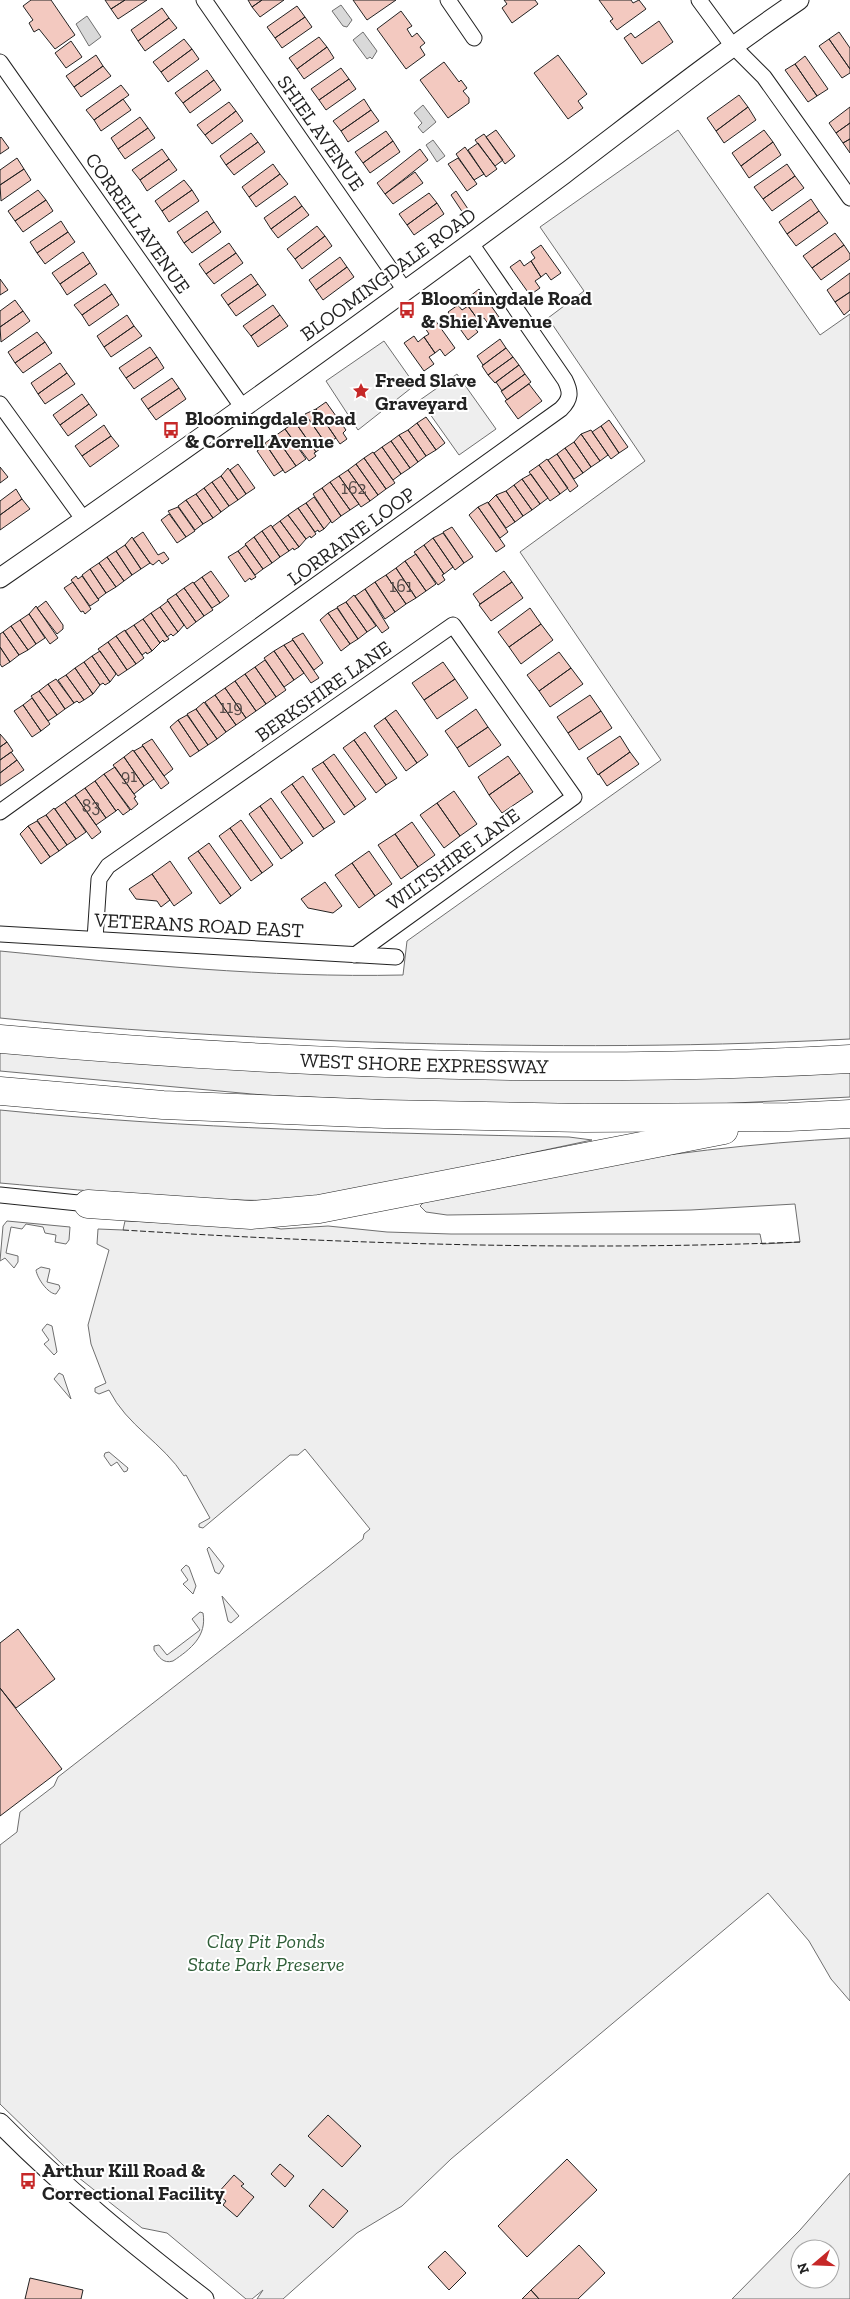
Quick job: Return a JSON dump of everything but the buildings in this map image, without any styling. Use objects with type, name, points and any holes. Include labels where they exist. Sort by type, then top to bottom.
[{"type":"highway","name":"WEST SHORE EXPRESSWAY","points":[[0,1039],[159,1053],[584,1067],[779,1063],[850,1059]]},
{"type":"highway","points":[[0,1091],[163,1106],[384,1114],[584,1118],[789,1117],[850,1114]]},
{"type":"highway","points":[[88,1204],[251,1215],[319,1209],[789,1117]]},
{"type":"street","name":"SHIEL AVENUE","points":[[204,0],[404,289]]},
{"type":"street","points":[[448,0],[474,38]]},
{"type":"street","points":[[699,0],[732,45],[764,77],[850,198]]},
{"type":"street","name":"BLOOMINGDALE ROAD","points":[[0,578],[242,408],[470,242],[732,45],[799,0]]},
{"type":"street","name":"CORRELL AVENUE","points":[[0,62],[242,408]]},
{"type":"street","name":"LORRAINE LOOP","points":[[0,812],[567,403],[570,396],[565,380],[470,242]]},
{"type":"street","points":[[0,404],[84,520]]},
{"type":"street","name":"BERKSHIRE LANE","points":[[95,939],[99,879],[108,866],[453,625],[574,797]]},
{"type":"street","name":"WILTSHIRE LANE","points":[[355,955],[574,797]]},
{"type":"street","name":"VETERANS ROAD EAST","points":[[0,934],[396,957]]},
{"type":"street","points":[[0,1195],[88,1204]]},
{"type":"street","points":[[0,2123],[83,2201],[204,2299]]},
{"type":"green space","points":[[678,130],[820,335],[850,314],[850,1039],[659,1045],[405,1043],[170,1032],[0,1018],[0,951],[251,972],[403,975],[407,941],[661,760],[520,552],[645,461],[548,318],[584,291],[540,227]]},
{"type":"green space","points":[[384,341],[415,385],[358,430],[326,381]]},
{"type":"green space","points":[[457,374],[496,429],[459,455],[420,400]]},
{"type":"green space","points":[[0,1049],[850,1070],[850,1097],[698,1105],[484,1105],[263,1095],[0,1071]]},
{"type":"green space","points":[[0,1110],[213,1126],[356,1132],[569,1137],[592,1140],[310,1200],[233,1200],[116,1193],[0,1183]]},
{"type":"green space","name":"Clay Pit Ponds State Park Preserve","points":[[850,1138],[850,2001],[831,1979],[809,1941],[768,1893],[451,2159],[402,2206],[357,2233],[283,2299],[257,2299],[263,2290],[252,2299],[246,2299],[167,2233],[142,2228],[64,2166],[0,2104],[0,1845],[17,1832],[20,1812],[54,1786],[58,1777],[328,1567],[363,1539],[364,1534],[370,1529],[305,1449],[298,1455],[290,1455],[203,1528],[199,1527],[199,1524],[210,1518],[186,1475],[184,1476],[166,1454],[125,1414],[109,1390],[99,1394],[95,1392],[95,1388],[106,1383],[91,1344],[88,1325],[109,1250],[97,1244],[98,1229],[123,1230],[125,1221],[266,1226],[281,1229],[328,1226],[387,1232],[451,1234],[760,1234],[762,1244],[800,1242],[795,1204],[691,1210],[447,1215],[426,1212],[420,1206],[425,1201],[531,1178],[637,1159],[779,1143]]},
{"type":"green space","points":[[7,1221],[70,1227],[69,1240],[66,1244],[55,1242],[56,1235],[45,1233],[43,1227],[26,1224],[22,1229],[11,1227],[6,1253],[18,1256],[18,1262],[14,1268],[5,1258],[0,1261],[3,1226]]},
{"type":"green space","points":[[41,1267],[50,1269],[47,1282],[59,1285],[60,1288],[56,1294],[46,1289],[38,1277],[36,1270]]},
{"type":"green space","points":[[47,1324],[52,1326],[57,1352],[54,1355],[44,1344],[49,1340],[42,1330]]},
{"type":"green space","points":[[59,1373],[63,1375],[71,1399],[54,1379]]},
{"type":"green space","points":[[109,1452],[128,1468],[127,1471],[124,1472],[117,1462],[111,1466],[104,1456],[105,1453]]},
{"type":"green space","points":[[209,1547],[224,1566],[219,1574],[215,1572],[207,1549]]},
{"type":"green space","points":[[186,1565],[189,1567],[196,1586],[193,1594],[183,1584],[188,1580],[181,1570]]},
{"type":"green space","points":[[222,1596],[239,1616],[231,1623],[228,1621]]},
{"type":"green space","points":[[200,1612],[203,1613],[203,1629],[196,1641],[186,1652],[173,1661],[167,1662],[162,1659],[154,1650],[154,1646],[159,1645],[167,1655],[200,1630],[192,1619]]},
{"type":"green space","points":[[850,2173],[850,2299],[732,2299],[790,2240],[790,2289],[840,2289],[840,2239],[791,2239]]},
{"type":"shaded area","points":[[341,5],[352,20],[347,27],[343,26],[332,11]]},
{"type":"shaded area","points":[[87,16],[101,37],[89,46],[76,24]]},
{"type":"shaded area","points":[[363,32],[377,51],[372,59],[370,57],[367,59],[353,40]]},
{"type":"shaded area","points":[[423,105],[436,122],[423,133],[418,127],[422,123],[414,113]]},
{"type":"shaded area","points":[[433,140],[445,156],[437,162],[426,145]]},
{"type":"fence","points":[[123,1230],[292,1239],[462,1245],[631,1246],[800,1242]]},
{"type":"place","name":"Bloomingdale Road & Shiel Avenue","points":[[407,310]]},
{"type":"place","name":"Freed Slave Graveyard","points":[[361,391]]},
{"type":"place","name":"Bloomingdale Road & Correll Avenue","points":[[171,430]]},
{"type":"place","name":"Arthur Kill Road & Correctional Facility","points":[[28,2181]]}]
